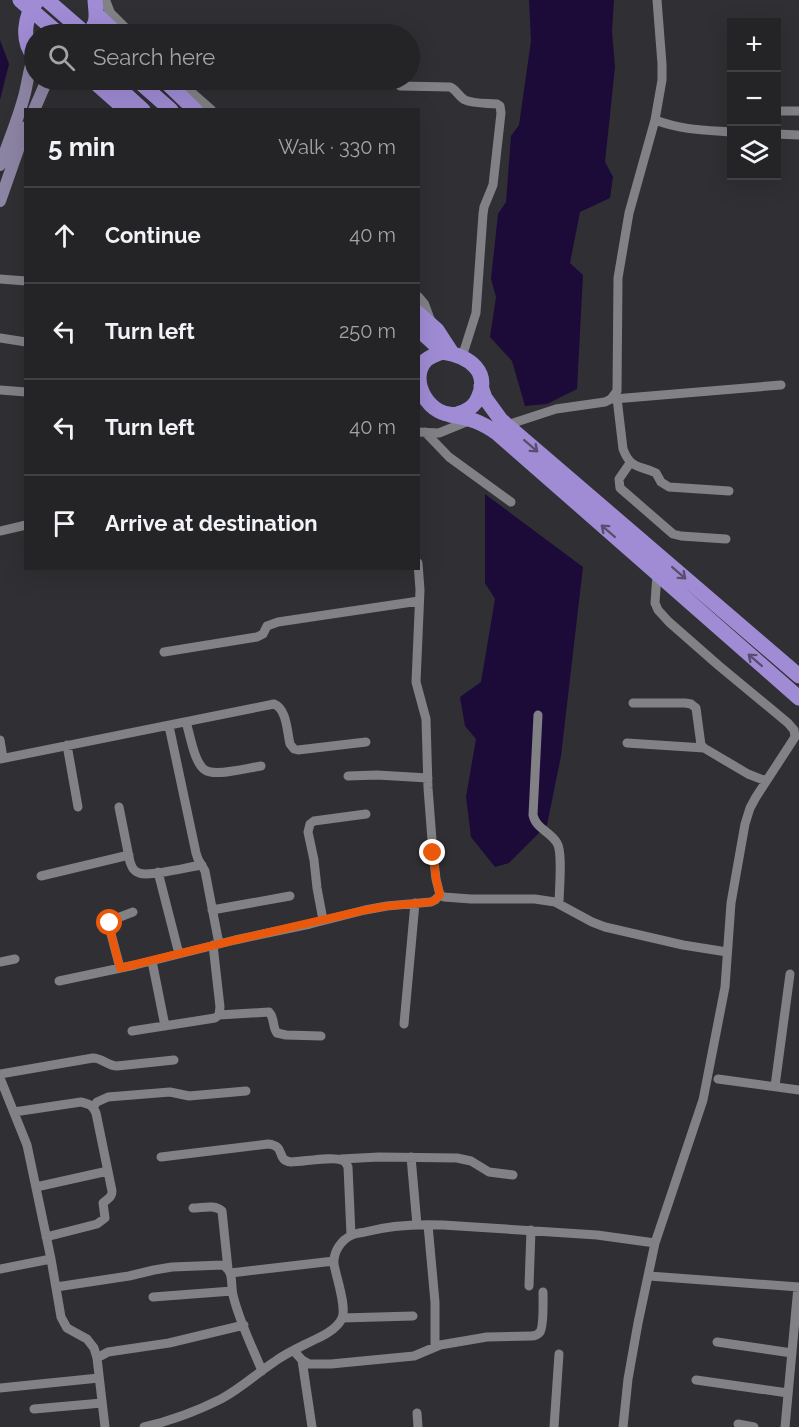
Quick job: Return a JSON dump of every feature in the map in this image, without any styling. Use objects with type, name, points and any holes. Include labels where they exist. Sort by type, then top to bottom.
[{"type":"highway","points":[[20,0],[48,24]]},
{"type":"highway","points":[[27,24],[35,2],[38,0]]},
{"type":"highway","points":[[47,0],[75,24]]},
{"type":"highway","points":[[94,24],[97,4]]},
{"type":"highway","points":[[97,4],[110,24]]},
{"type":"highway","points":[[103,90],[124,108]]},
{"type":"highway","points":[[121,90],[141,108]]},
{"type":"highway","points":[[148,90],[169,108]]},
{"type":"highway","points":[[174,90],[193,108]]},
{"type":"highway","points":[[425,327],[444,339],[452,354]]},
{"type":"highway","points":[[799,676],[501,420],[485,398],[474,364],[452,354],[433,356],[420,367],[420,387],[432,407],[450,415],[473,419],[497,433],[799,698]]},
{"type":"highway","points":[[450,415],[472,407],[481,386]]},
{"type":"main road","points":[[0,165],[25,90]]},
{"type":"main road","points":[[35,108],[43,90]]},
{"type":"main road","points":[[0,201],[20,159],[24,138]]},
{"type":"street","points":[[657,0],[662,72],[659,101],[629,213],[618,278],[618,378],[614,399],[623,449],[630,463],[656,473],[661,482],[669,487],[729,491]]},
{"type":"street","points":[[97,4],[111,13],[121,24]]},
{"type":"street","points":[[420,86],[450,87],[470,102],[497,104],[500,106],[501,113],[493,185],[483,214],[476,313],[452,354]]},
{"type":"street","points":[[188,90],[209,108]]},
{"type":"street","points":[[781,111],[799,111]]},
{"type":"street","points":[[655,120],[692,130],[727,132]]},
{"type":"street","points":[[781,134],[799,135]]},
{"type":"street","points":[[0,279],[24,281]]},
{"type":"street","points":[[420,299],[424,304],[425,327]]},
{"type":"street","points":[[0,338],[24,342]]},
{"type":"street","points":[[507,425],[546,412],[614,399],[781,385]]},
{"type":"street","points":[[0,390],[24,392]]},
{"type":"street","points":[[420,432],[439,433],[473,419]]},
{"type":"street","points":[[420,432],[449,457],[512,502]]},
{"type":"street","points":[[630,463],[619,479],[620,488],[673,534],[726,539]]},
{"type":"street","points":[[0,531],[24,525]]},
{"type":"street","points":[[418,570],[416,682],[426,719],[436,879],[440,895]]},
{"type":"street","points":[[623,1427],[628,1379],[655,1243],[703,1100],[725,987],[731,903],[745,824],[750,808],[797,738],[788,723],[718,665],[658,610],[655,603],[657,574]]},
{"type":"street","points":[[164,652],[257,637],[263,634],[267,626],[278,622],[419,601]]},
{"type":"street","points":[[633,703],[691,704],[696,708],[700,744],[748,774],[766,782]]},
{"type":"street","points":[[0,740],[1,758],[274,704],[282,710],[290,744],[294,749],[366,742]]},
{"type":"street","points":[[538,715],[533,815],[538,826],[550,834],[559,846],[559,904]]},
{"type":"street","points":[[186,722],[196,755],[205,770],[215,773],[261,766]]},
{"type":"street","points":[[169,726],[196,853],[205,871],[212,910],[219,1015]]},
{"type":"street","points":[[627,743],[704,748]]},
{"type":"street","points":[[68,746],[78,807]]},
{"type":"street","points":[[348,777],[377,775],[428,778]]},
{"type":"street","points":[[119,807],[132,868],[136,871],[140,873],[158,872],[202,865]]},
{"type":"street","points":[[323,920],[308,827],[314,821],[366,814]]},
{"type":"street","points":[[41,876],[129,855]]},
{"type":"street","points":[[158,872],[179,954]]},
{"type":"street","points":[[440,895],[471,899],[535,899],[555,902],[605,927],[683,945],[728,952]]},
{"type":"street","points":[[59,981],[378,907],[431,902],[440,895]]},
{"type":"street","points":[[212,910],[290,896]]},
{"type":"street","points":[[404,1024],[415,903]]},
{"type":"street","points":[[120,968],[109,926],[112,920],[133,912]]},
{"type":"street","points":[[0,963],[15,959]]},
{"type":"street","points":[[152,961],[165,1026]]},
{"type":"street","points":[[775,1086],[790,974]]},
{"type":"street","points":[[132,1031],[215,1018],[219,1015],[269,1012],[277,1034],[321,1036]]},
{"type":"street","points":[[105,1427],[97,1358],[94,1348],[87,1340],[67,1328],[61,1317],[27,1145],[2,1089],[0,1076],[98,1058],[112,1066],[174,1060]]},
{"type":"street","points":[[718,1079],[799,1090]]},
{"type":"street","points":[[93,1107],[108,1097],[170,1092],[189,1096],[246,1091]]},
{"type":"street","points":[[14,1112],[81,1102],[88,1103],[96,1113],[112,1195],[103,1203],[105,1218],[98,1224],[46,1237]]},
{"type":"street","points":[[161,1157],[268,1144],[279,1148],[285,1162],[411,1157],[465,1159],[489,1172],[513,1175]]},
{"type":"street","points":[[411,1157],[417,1224]]},
{"type":"street","points":[[341,1159],[348,1167],[351,1235]]},
{"type":"street","points":[[36,1187],[108,1171]]},
{"type":"street","points":[[193,1208],[215,1207],[222,1211],[232,1291],[262,1371]]},
{"type":"street","points":[[144,1427],[222,1398],[276,1361],[323,1336],[335,1326],[342,1318],[343,1305],[334,1261],[335,1253],[339,1245],[351,1235],[417,1224],[597,1235],[655,1243]]},
{"type":"street","points":[[428,1225],[435,1302],[435,1347]]},
{"type":"street","points":[[529,1286],[531,1230]]},
{"type":"street","points":[[0,1269],[51,1259]]},
{"type":"street","points":[[56,1287],[172,1267],[223,1265],[230,1271],[334,1261]]},
{"type":"street","points":[[649,1276],[798,1287],[785,1427]]},
{"type":"street","points":[[153,1297],[232,1291]]},
{"type":"street","points":[[294,1351],[302,1360],[313,1364],[403,1358],[451,1342],[487,1337],[537,1335],[540,1332],[543,1292]]},
{"type":"street","points":[[342,1318],[413,1316]]},
{"type":"street","points":[[97,1358],[108,1352],[169,1343],[243,1325]]},
{"type":"street","points":[[717,1342],[792,1353]]},
{"type":"street","points":[[554,1427],[559,1354]]},
{"type":"street","points":[[302,1360],[312,1427]]},
{"type":"street","points":[[0,1388],[99,1378]]},
{"type":"street","points":[[696,1380],[788,1393]]},
{"type":"street","points":[[34,1408],[102,1403]]},
{"type":"street","points":[[417,1413],[418,1427]]},
{"type":"street","points":[[738,1424],[754,1427]]},
{"type":"shaded area","points":[[529,0],[614,0],[612,31],[615,67],[605,162],[613,177],[610,198],[580,212],[570,263],[583,275],[577,389],[547,404],[525,406],[512,361],[490,337],[496,297],[491,279],[498,214],[506,202],[511,136],[519,125],[531,41]]},
{"type":"shaded area","points":[[0,40],[9,64],[0,100]]},
{"type":"shaded area","points":[[485,494],[583,567],[561,756],[547,825],[509,863],[495,867],[471,837],[466,797],[476,739],[465,726],[460,697],[481,682],[495,599],[485,583]]},
{"type":"route","points":[[110,923],[120,968],[365,910],[431,902],[440,895],[437,890],[433,853]]}]
